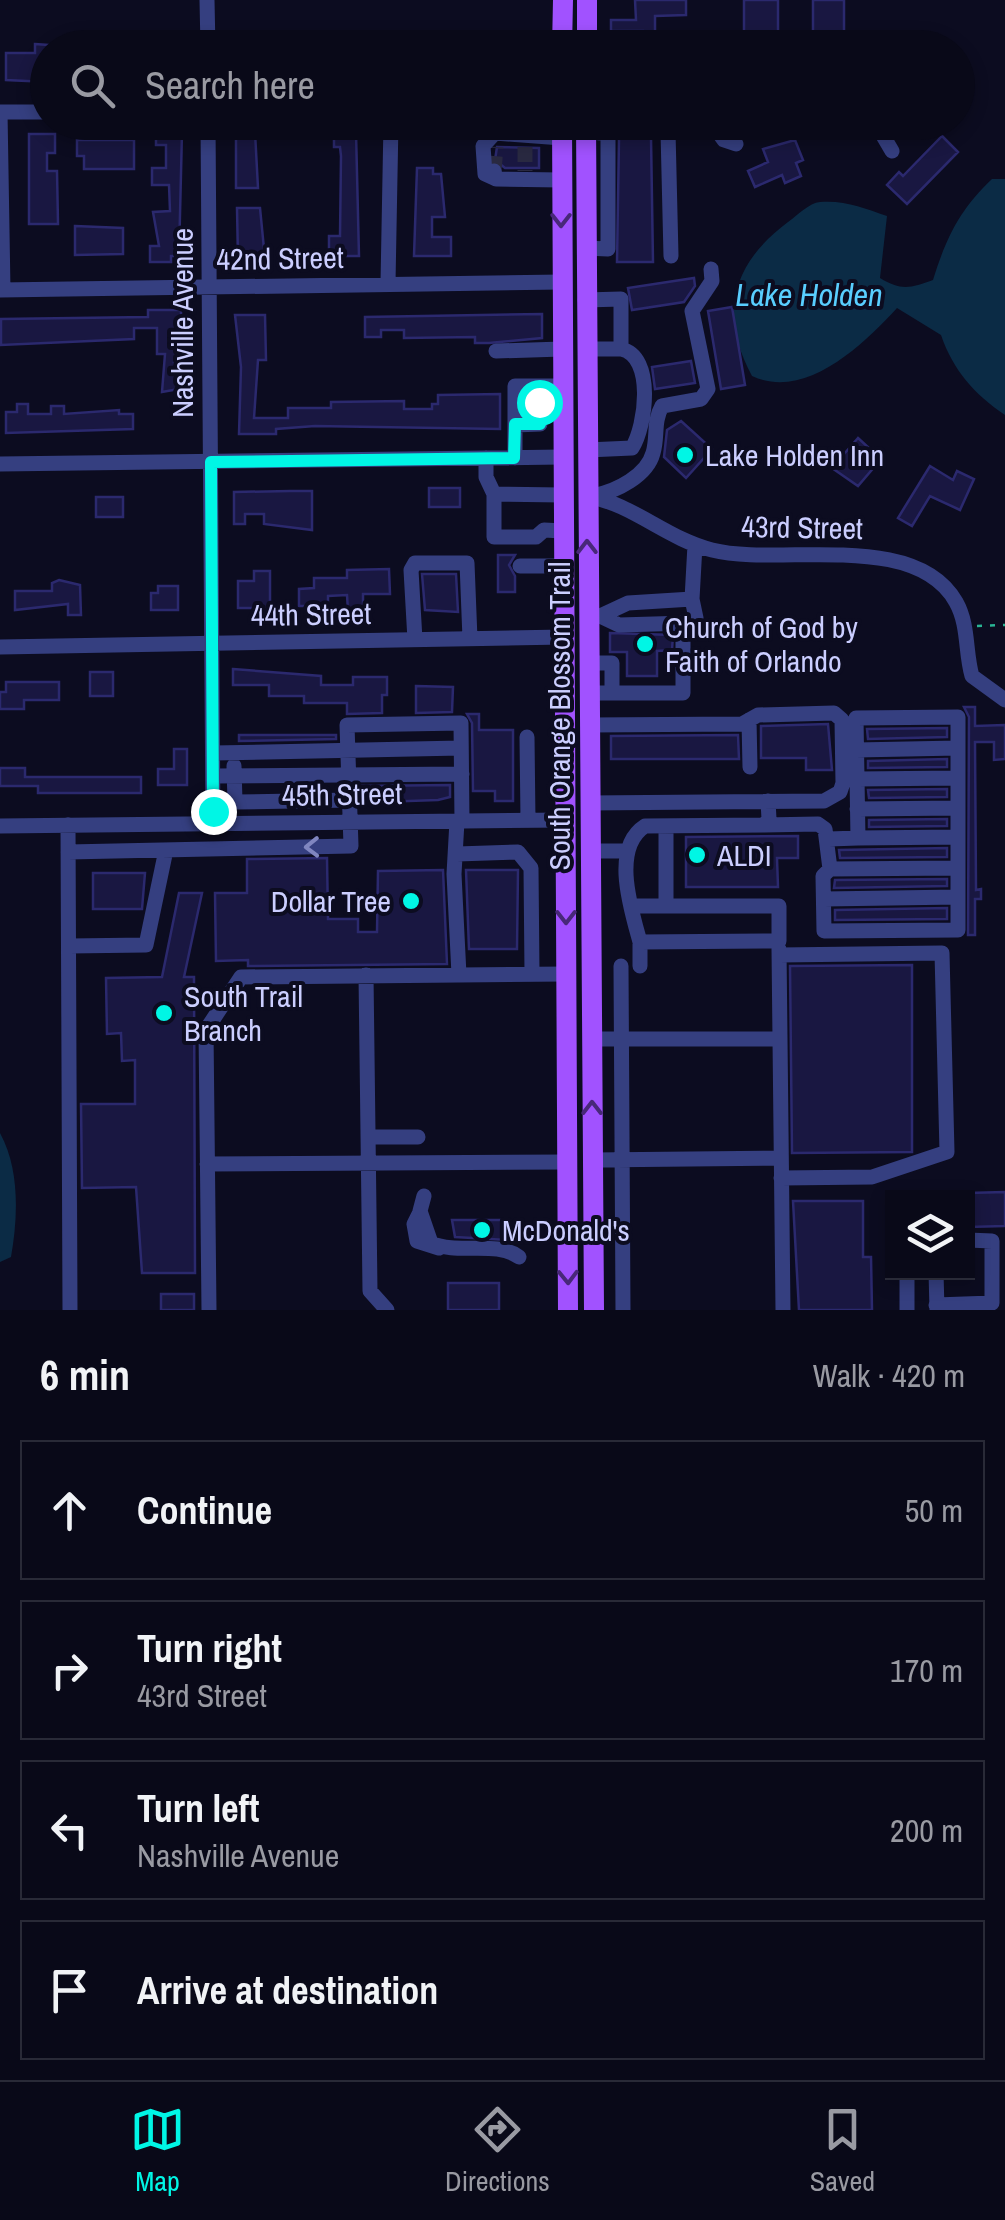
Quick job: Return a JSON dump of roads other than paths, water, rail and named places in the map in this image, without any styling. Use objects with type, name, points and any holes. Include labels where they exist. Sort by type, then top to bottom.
[{"type":"main road","points":[[562,30],[563,0]]},
{"type":"main road","points":[[587,0],[587,30]]},
{"type":"main road","name":"South Orange Blossom Trail","points":[[562,140],[562,494],[534,532],[563,566],[568,1310]]},
{"type":"main road","name":"South Orange Blossom Trail","points":[[589,140],[585,300],[587,496],[594,616],[588,663],[594,1310]]},
{"type":"main road","points":[[565,760],[570,783],[589,803]]},
{"type":"main road","points":[[565,820],[576,839],[590,891]]},
{"type":"street","points":[[207,0],[208,30]]},
{"type":"street","points":[[2,290],[0,112],[30,112]]},
{"type":"street","name":"Nashville Avenue","points":[[208,140],[213,824]]},
{"type":"street","points":[[388,284],[391,140]]},
{"type":"street","points":[[489,140],[483,146],[484,174],[561,180]]},
{"type":"street","points":[[668,140],[671,256]]},
{"type":"street","points":[[724,140],[736,144]]},
{"type":"street","points":[[886,140],[892,151]]},
{"type":"street","points":[[587,496],[617,489],[647,466],[654,452],[656,417],[662,406],[701,399],[708,388],[692,312],[712,282],[711,268]]},
{"type":"street","name":"42nd Street","points":[[2,290],[561,282]]},
{"type":"street","points":[[585,300],[621,299],[621,348]]},
{"type":"street","points":[[496,351],[562,349]]},
{"type":"street","points":[[586,349],[630,350],[642,365],[641,434],[632,448],[587,450]]},
{"type":"street","points":[[514,458],[527,408],[561,386]]},
{"type":"street","points":[[0,464],[562,457]]},
{"type":"street","points":[[486,458],[486,477],[494,494],[494,537],[534,532]]},
{"type":"street","points":[[494,494],[562,494]]},
{"type":"street","name":"43rd Street","points":[[587,496],[621,505],[695,545],[740,556],[882,556],[916,570],[955,600],[966,626],[972,676],[1005,700]]},
{"type":"street","points":[[594,616],[619,624],[688,623],[696,618],[692,599],[695,545]]},
{"type":"street","points":[[415,640],[411,570],[415,563],[452,561],[467,563],[470,639]]},
{"type":"street","points":[[520,566],[563,566]]},
{"type":"street","name":"44th Street","points":[[0,647],[564,637]]},
{"type":"street","points":[[588,693],[683,693],[683,640]]},
{"type":"street","points":[[588,663],[612,662],[612,693]]},
{"type":"street","points":[[588,725],[742,724],[758,715],[834,713],[842,720],[840,792],[824,801],[589,803]]},
{"type":"street","points":[[640,966],[627,850],[632,838],[645,826],[818,824],[829,839],[824,931],[958,930],[958,717],[856,718],[858,838]]},
{"type":"street","points":[[750,720],[750,767]]},
{"type":"street","points":[[68,852],[351,846],[348,725],[461,723],[459,975]]},
{"type":"street","points":[[527,736],[528,820]]},
{"type":"street","points":[[213,753],[462,748]]},
{"type":"street","points":[[856,750],[958,748]]},
{"type":"street","points":[[234,752],[235,802],[350,800]]},
{"type":"street","points":[[213,776],[462,774]]},
{"type":"street","points":[[857,779],[958,778]]},
{"type":"street","points":[[764,825],[769,819],[768,801]]},
{"type":"street","points":[[857,809],[958,808]]},
{"type":"street","name":"45th Street","points":[[0,826],[565,820]]},
{"type":"street","points":[[68,825],[70,1310]]},
{"type":"street","points":[[666,826],[666,906]]},
{"type":"street","points":[[829,839],[958,838]]},
{"type":"street","points":[[69,946],[146,945],[166,850]]},
{"type":"street","points":[[590,850],[627,850]]},
{"type":"street","points":[[457,854],[518,852],[531,868],[532,974]]},
{"type":"street","points":[[830,869],[958,868]]},
{"type":"street","points":[[824,899],[958,898]]},
{"type":"street","points":[[631,906],[779,906],[783,1310]]},
{"type":"street","points":[[640,942],[942,954],[947,1152],[872,1177],[781,1178]]},
{"type":"street","points":[[621,966],[623,1310]]},
{"type":"street","points":[[209,1310],[206,1030],[241,976],[566,974]]},
{"type":"street","points":[[366,975],[370,1291],[387,1310]]},
{"type":"street","points":[[591,1039],[780,1038]]},
{"type":"street","points":[[368,1137],[418,1137]]},
{"type":"street","points":[[592,1160],[781,1158]]},
{"type":"street","points":[[207,1164],[567,1162]]},
{"type":"street","points":[[422,1203],[431,1243],[444,1248],[510,1250],[519,1257]]},
{"type":"street","points":[[936,1280],[936,1308],[992,1303],[992,1241],[975,1240]]},
{"type":"street","points":[[907,1280],[907,1310]]},
{"type":"water","name":"Lake Holden","points":[[992,179],[1005,179],[1005,415],[966,380],[941,335],[897,308],[850,352],[812,375],[772,382],[752,376],[736,331],[737,291],[754,255],[788,222],[820,202],[846,203],[887,216],[880,278],[894,285],[912,286],[933,280],[955,225]]},
{"type":"water","points":[[0,1133],[11,1162],[16,1210],[11,1257],[0,1262]]},
{"type":"tunnel","points":[[494,171],[496,147]]},
{"type":"tunnel","points":[[525,147],[525,171]]},
{"type":"place","name":"Lake Holden Inn","points":[[685,455]]},
{"type":"place","name":"Church of God by Faith of Orlando","points":[[645,644]]},
{"type":"place","name":"ALDI","points":[[697,855]]},
{"type":"place","name":"Dollar Tree","points":[[411,901]]},
{"type":"place","name":"South Trail Branch","points":[[164,1013]]},
{"type":"place","name":"McDonald's","points":[[482,1230]]}]
